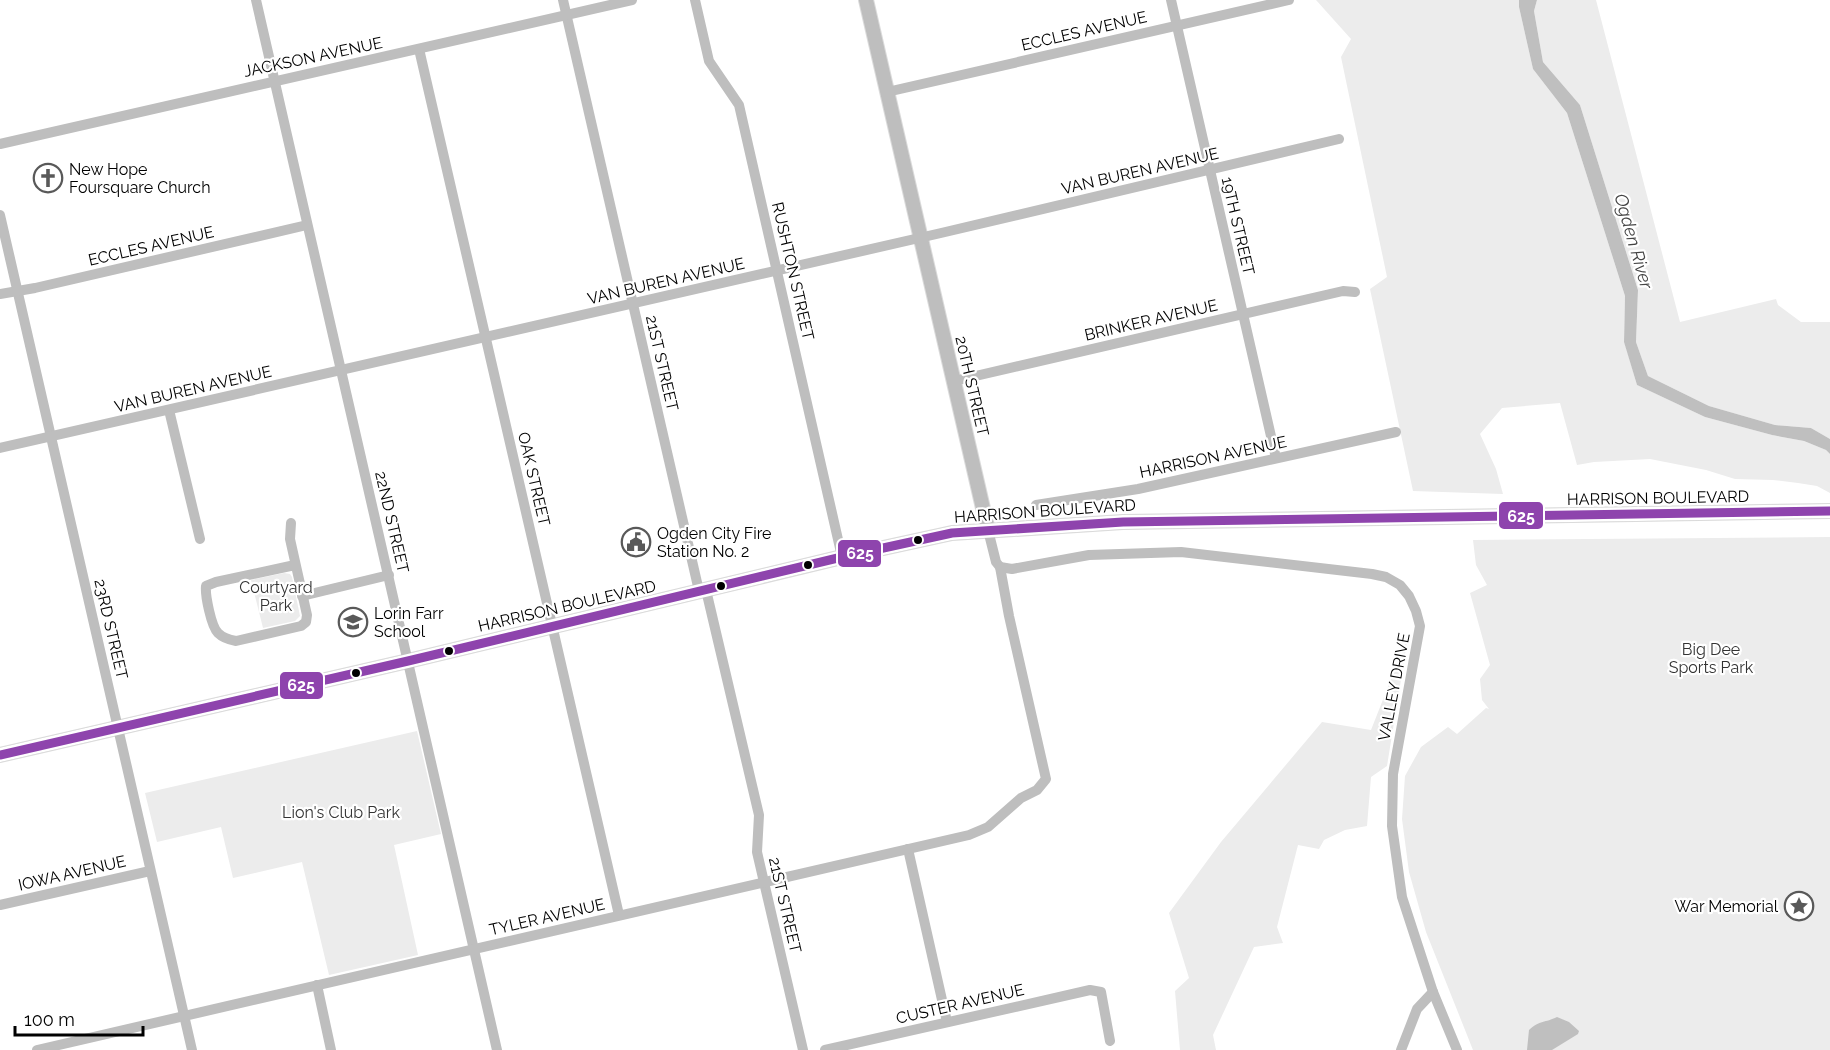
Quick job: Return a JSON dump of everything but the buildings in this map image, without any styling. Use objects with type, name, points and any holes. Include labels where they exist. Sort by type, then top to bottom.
[{"type":"main road","name":"20TH STREET","points":[[866,0],[899,89],[920,237],[988,530]]},
{"type":"main road","name":"HARRISON BOULEVARD","points":[[0,755],[952,533],[1123,522],[1830,511]]},
{"type":"street","name":"22ND STREET","points":[[256,0],[497,1050]]},
{"type":"street","name":"21ST STREET","points":[[563,0],[632,304],[759,815],[757,852],[803,1050]]},
{"type":"street","name":"JACKSON AVENUE","points":[[0,144],[632,0]]},
{"type":"street","name":"RUSHTON STREET","points":[[695,0],[709,61],[739,105],[843,557]]},
{"type":"street","name":"19TH STREET","points":[[1172,0],[1276,458]]},
{"type":"street","name":"ECCLES AVENUE","points":[[899,89],[1289,0]]},
{"type":"street","name":"OAK STREET","points":[[419,49],[619,915]]},
{"type":"street","name":"VAN BUREN AVENUE","points":[[0,448],[1339,139]]},
{"type":"street","name":"23RD STREET","points":[[0,215],[192,1050]]},
{"type":"street","name":"ECCLES AVENUE","points":[[0,294],[308,225]]},
{"type":"street","name":"BRINKER AVENUE","points":[[954,381],[1343,291],[1355,292]]},
{"type":"street","points":[[170,410],[200,539]]},
{"type":"street","name":"HARRISON AVENUE","points":[[1036,505],[1138,489],[1396,432]]},
{"type":"street","points":[[291,523],[290,539],[307,615],[304,625],[236,641],[219,634],[205,594],[206,586],[295,565]]},
{"type":"street","name":"20TH STREET","points":[[988,530],[996,562],[1000,567],[1046,779]]},
{"type":"street","name":"VALLEY DRIVE","points":[[1000,567],[1018,568],[1089,555],[1181,552],[1372,574],[1386,577],[1400,585],[1416,610],[1420,632],[1393,774],[1392,826],[1402,897],[1433,992],[1457,1050]]},
{"type":"street","points":[[302,596],[389,575]]},
{"type":"street","name":"TYLER AVENUE","points":[[37,1050],[969,835],[987,827],[1021,798],[1037,790],[1046,779]]},
{"type":"street","points":[[909,849],[947,1022]]},
{"type":"street","name":"IOWA AVENUE","points":[[0,905],[150,871]]},
{"type":"street","points":[[317,985],[331,1050]]},
{"type":"street","name":"CUSTER AVENUE","points":[[825,1050],[1090,990],[1101,992],[1110,1041]]},
{"type":"street","points":[[1401,1050],[1417,1009],[1433,992]]},
{"type":"green space","points":[[1316,0],[1519,0],[1533,69],[1567,113],[1625,296],[1624,341],[1637,385],[1705,417],[1804,441],[1826,450],[1830,454],[1830,493],[1817,486],[1773,480],[1735,479],[1706,470],[1650,459],[1577,465],[1560,403],[1502,408],[1480,434],[1496,469],[1503,494],[1413,491],[1370,289],[1387,277],[1341,57],[1351,39]]},
{"type":"green space","points":[[1537,0],[1596,0],[1680,322],[1776,299],[1778,305],[1801,322],[1830,322],[1830,439],[1811,428],[1775,425],[1709,406],[1648,376],[1636,342],[1638,290],[1580,105],[1543,62],[1534,11]]},
{"type":"green space","name":"Big Dee Sports Park","points":[[1830,537],[1830,1050],[1473,1050],[1426,932],[1409,872],[1402,819],[1405,776],[1421,747],[1448,727],[1457,734],[1486,708],[1489,709],[1482,700],[1480,679],[1490,665],[1470,593],[1487,585],[1476,565],[1473,540]]},
{"type":"green space","name":"Courtyard Park","points":[[284,573],[292,577],[300,616],[295,621],[263,628],[251,580]]},
{"type":"green space","points":[[1408,636],[1387,766],[1371,777],[1367,826],[1345,830],[1324,840],[1319,849],[1298,845],[1277,927],[1283,943],[1254,947],[1213,1035],[1216,1050],[1180,1050],[1175,991],[1189,978],[1169,913],[1221,842],[1322,722],[1371,730]]},
{"type":"green space","name":"Lion's Club Park","points":[[417,731],[441,834],[394,845],[418,955],[329,975],[302,862],[233,878],[221,827],[157,842],[145,793]]},
{"type":"shaded area","points":[[1519,0],[1537,0],[1534,11],[1543,62],[1580,105],[1638,290],[1636,342],[1648,376],[1709,406],[1775,425],[1811,428],[1830,439],[1830,454],[1804,441],[1705,417],[1637,385],[1624,342],[1625,296],[1567,113],[1533,69]]},
{"type":"shaded area","points":[[1557,1017],[1569,1022],[1579,1031],[1578,1034],[1552,1050],[1527,1050],[1529,1030]]},
{"type":"transit line","name":"625","points":[[0,755],[952,533],[1123,522],[1830,511]]},
{"type":"place","name":"New Hope Foursquare Church","points":[[48,178]]},
{"type":"place","name":"Ogden City Fire Station No. 2","points":[[636,542]]},
{"type":"place","name":"Lorin Farr School","points":[[353,622]]},
{"type":"place","name":"War Memorial","points":[[1799,906]]},
{"type":"water label","name":"Ogden River","points":[[1634,241]]}]
